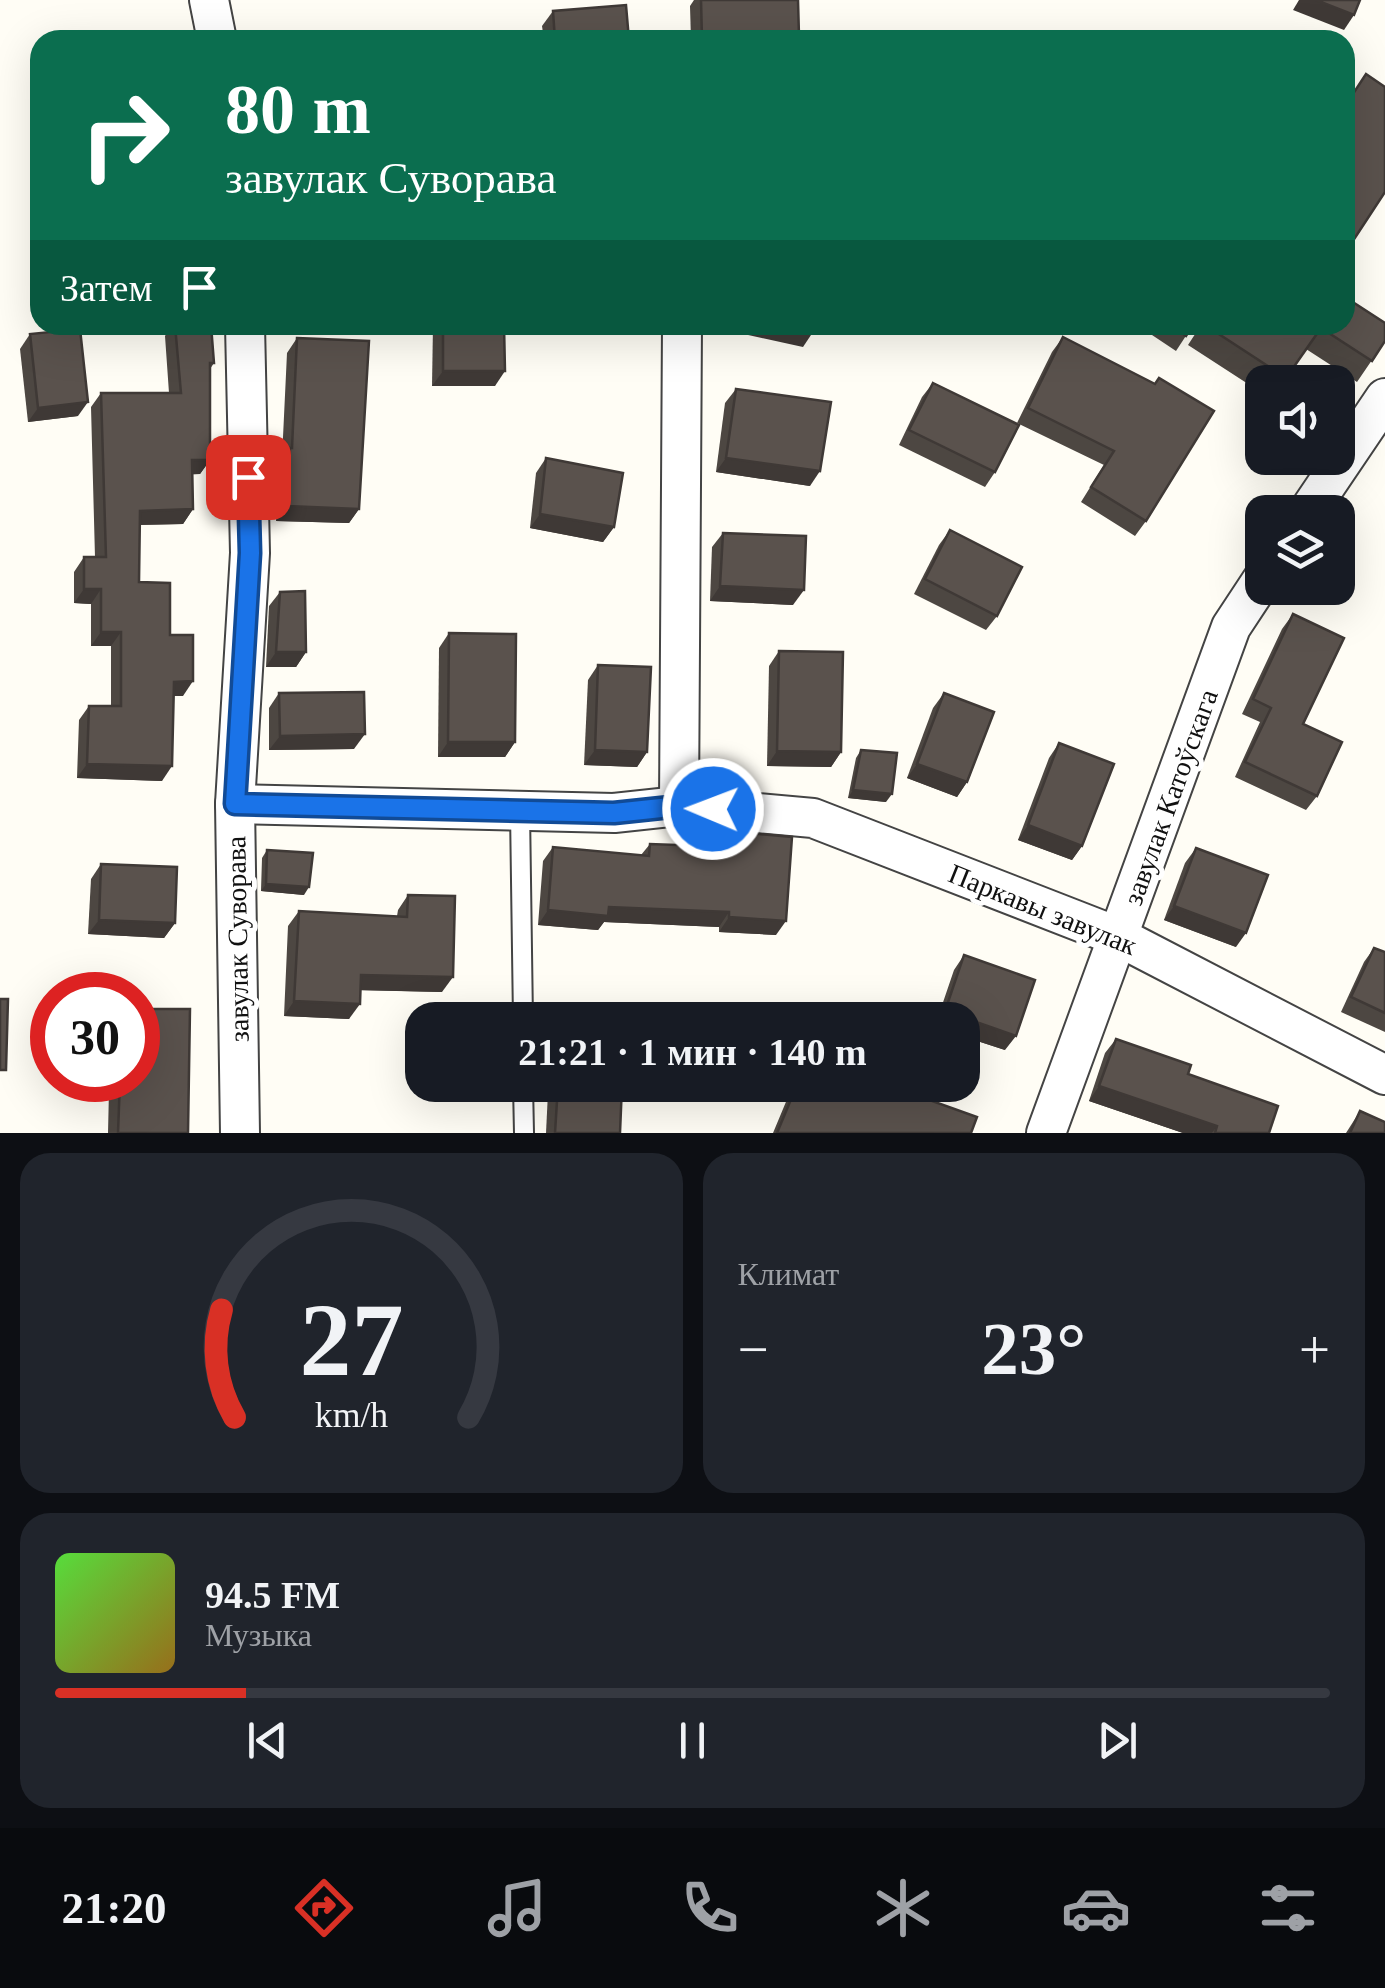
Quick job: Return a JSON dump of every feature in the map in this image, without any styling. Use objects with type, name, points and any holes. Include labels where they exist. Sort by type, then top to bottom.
[{"type":"street","points":[[209,0],[215,30]]},
{"type":"street","name":"завулак Суворава","points":[[240,1133],[235,804],[250,553],[246,335]]},
{"type":"street","points":[[680,806],[682,335]]},
{"type":"street","points":[[1319,495],[1385,398]]},
{"type":"street","name":"завулак Катоўскага","points":[[1046,1133],[1231,627],[1246,605]]},
{"type":"street","name":"Паркавы завулак","points":[[235,804],[614,813],[680,806],[812,818],[1120,937],[1385,1075]]},
{"type":"lane","points":[[520,811],[522,1002]]},
{"type":"lane","points":[[523,1102],[524,1133]]},
{"type":"building","points":[[701,0],[798,0],[799,30],[702,30]]},
{"type":"building","points":[[1316,0],[1360,0],[1354,15]]},
{"type":"building","points":[[626,5],[628,30],[554,30],[553,11]]},
{"type":"building","points":[[1366,74],[1385,87],[1385,192],[1355,238],[1355,91]]},
{"type":"building","points":[[1355,304],[1385,323],[1385,341],[1372,361],[1332,335],[1355,335]]},
{"type":"building","points":[[30,335],[81,335],[88,402],[38,408]]},
{"type":"building","points":[[176,335],[212,335],[210,460],[192,460],[193,509],[140,511],[139,582],[170,583],[170,635],[193,635],[193,681],[174,682],[172,766],[87,764],[89,706],[121,706],[121,632],[101,632],[101,589],[84,589],[84,557],[106,557],[101,393],[181,393]]},
{"type":"building","points":[[443,335],[504,335],[505,371],[443,371]]},
{"type":"building","points":[[1220,335],[1316,335],[1295,365],[1266,365]]},
{"type":"building","points":[[1063,337],[1155,384],[1159,378],[1214,411],[1146,521],[1091,487],[1114,451],[1028,408]]},
{"type":"building","points":[[297,338],[369,341],[359,509],[287,506]]},
{"type":"building","points":[[933,383],[1019,425],[995,472],[909,430]]},
{"type":"building","points":[[736,389],[831,402],[820,471],[726,458]]},
{"type":"building","points":[[546,458],[623,473],[614,527],[540,514]]},
{"type":"building","points":[[950,530],[1022,567],[997,616],[925,579]]},
{"type":"building","points":[[723,533],[806,536],[804,590],[720,586]]},
{"type":"building","points":[[305,591],[306,652],[276,652],[280,592]]},
{"type":"building","points":[[1293,614],[1344,638],[1303,724],[1342,742],[1317,796],[1245,762],[1271,708],[1253,699]]},
{"type":"building","points":[[449,633],[516,634],[515,742],[448,742]]},
{"type":"building","points":[[779,651],[843,652],[841,752],[777,751]]},
{"type":"building","points":[[598,665],[651,667],[647,752],[595,750]]},
{"type":"building","points":[[364,692],[365,734],[280,736],[279,693]]},
{"type":"building","points":[[944,693],[994,712],[967,782],[917,764]]},
{"type":"building","points":[[1059,743],[1114,764],[1082,846],[1028,825]]},
{"type":"building","points":[[861,750],[897,753],[892,794],[853,790]]},
{"type":"building","points":[[736,832],[792,837],[786,921],[729,917],[729,912],[609,907],[608,916],[548,910],[553,847],[649,856],[650,844],[734,847]]},
{"type":"building","points":[[1196,848],[1268,875],[1246,933],[1174,906]]},
{"type":"building","points":[[267,850],[313,853],[309,887],[266,884]]},
{"type":"building","points":[[101,864],[177,867],[175,923],[99,920]]},
{"type":"building","points":[[408,895],[455,896],[453,977],[361,975],[360,1004],[294,1001],[299,911],[407,917]]},
{"type":"building","points":[[1374,948],[1385,952],[1385,1013],[1351,997]]},
{"type":"building","points":[[964,955],[1035,980],[1016,1036],[980,1023],[980,1002],[948,1002]]},
{"type":"building","points":[[0,999],[8,999],[6,1070],[0,1070]]},
{"type":"building","points":[[160,1009],[190,1009],[188,1133],[118,1133],[119,1102],[160,1102]]},
{"type":"building","points":[[1116,1039],[1191,1065],[1188,1074],[1278,1106],[1269,1133],[1215,1133],[1217,1126],[1099,1086]]},
{"type":"building","points":[[557,1102],[621,1102],[620,1133],[555,1133]]},
{"type":"building","points":[[790,1102],[935,1102],[977,1117],[971,1133],[777,1133]]},
{"type":"building","points":[[1360,1111],[1385,1122],[1385,1133],[1350,1133]]},
{"type":"route","points":[[248,477],[250,553],[235,804],[614,813],[680,806],[713,809]]}]
